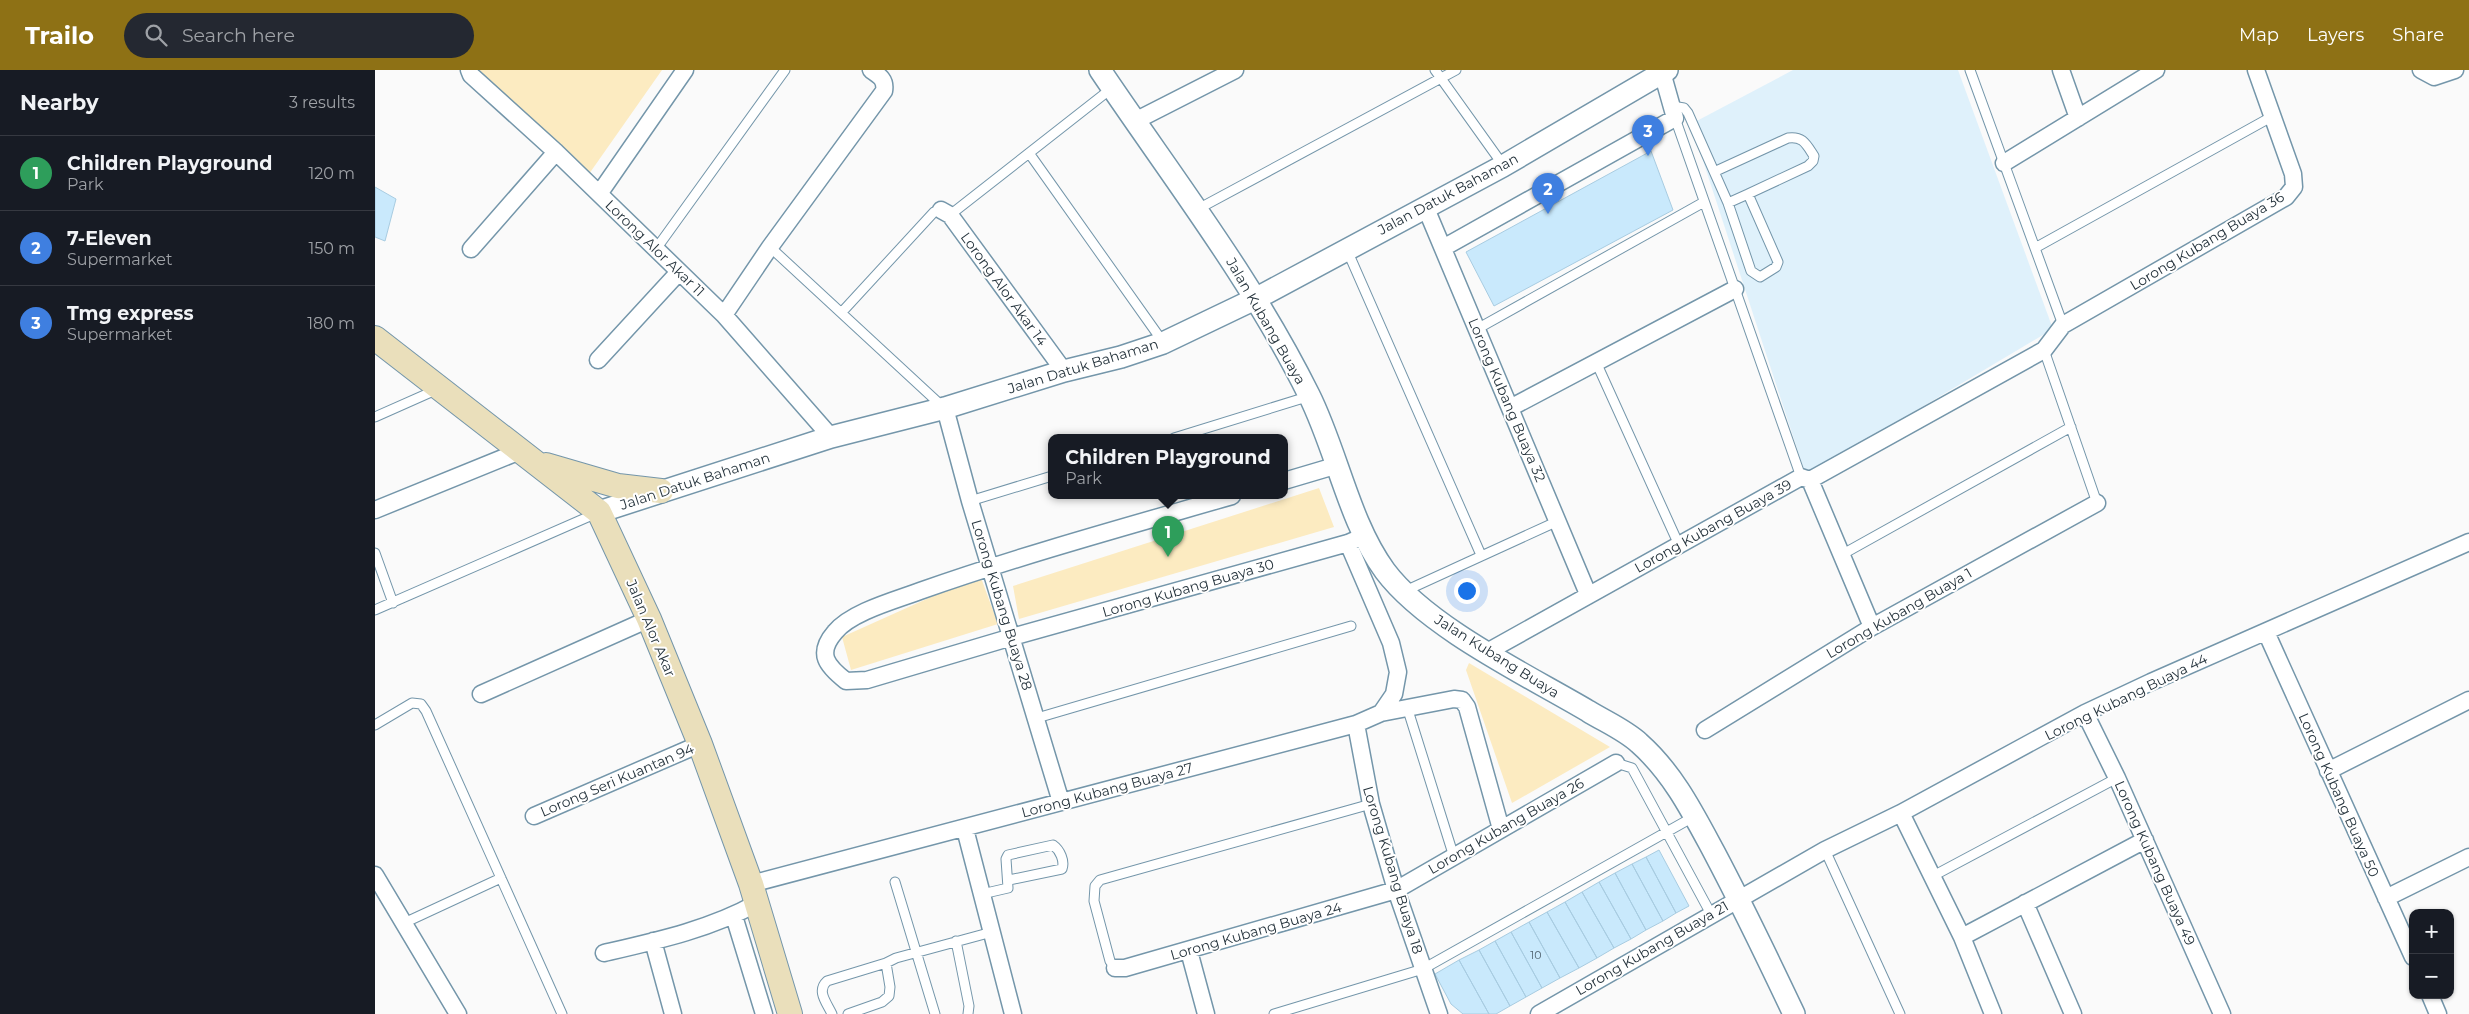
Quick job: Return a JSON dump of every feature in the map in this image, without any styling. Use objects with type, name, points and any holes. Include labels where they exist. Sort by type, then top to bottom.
[{"type":"main road","name":"Jalan Alor Akar","points":[[375,338],[599,512],[649,619],[700,744],[754,894],[790,1014]]},
{"type":"main road","points":[[526,456],[618,486],[661,491]]},
{"type":"street","name":"Lorong Alor Akar 11","points":[[469,70],[471,75],[556,152],[724,315],[831,437]]},
{"type":"street","points":[[599,194],[685,70]]},
{"type":"street","points":[[724,315],[770,246],[884,92],[885,85],[881,76],[871,70]]},
{"type":"street","name":"Jalan Kubang Buaya","points":[[1100,70],[1199,209],[1257,298],[1310,396],[1338,465],[1356,540],[1403,592],[1445,626],[1638,741],[1671,776],[1739,898],[1794,1014]]},
{"type":"street","points":[[1135,121],[1235,70]]},
{"type":"street","points":[[2061,70],[2078,118]]},
{"type":"street","points":[[2004,163],[2156,70]]},
{"type":"street","name":"Lorong Kubang Buaya 36","points":[[2063,325],[2286,197],[2294,187],[2293,174],[2255,70]]},
{"type":"street","points":[[2421,70],[2434,77],[2455,70]]},
{"type":"street","points":[[1443,248],[1674,112],[1664,71]]},
{"type":"street","name":"Jalan Datuk Bahaman","points":[[599,512],[831,437],[945,408],[1064,371],[1121,357],[1163,342],[1257,298],[1425,206],[1503,166],[1664,71]]},
{"type":"street","points":[[471,249],[556,152]]},
{"type":"street","name":"Lorong Kubang Buaya 32","points":[[1425,206],[1589,594]]},
{"type":"street","name":"Lorong Alor Akar 14","points":[[946,212],[1064,371]]},
{"type":"street","points":[[598,360],[679,272]]},
{"type":"street","points":[[1510,408],[1735,289]]},
{"type":"street","name":"Lorong Kubang Buaya 39","points":[[1487,652],[1679,545],[2044,350],[2063,325]]},
{"type":"street","name":"Lorong Kubang Buaya 28","points":[[945,408],[970,501],[1061,802]]},
{"type":"street","points":[[375,510],[526,456]]},
{"type":"street","points":[[1288,480],[1338,465]]},
{"type":"street","points":[[1805,479],[1843,554],[1872,627]]},
{"type":"street","name":"Lorong Kubang Buaya 30","points":[[1222,499],[991,566],[882,605],[835,630],[827,643],[825,655],[829,668],[846,681],[867,680],[1356,540]]},
{"type":"street","name":"Lorong Kubang Buaya 1","points":[[1705,730],[1872,627],[2097,503]]},
{"type":"street","points":[[1356,540],[1391,643],[1398,672],[1394,694],[1381,713]]},
{"type":"street","name":"Lorong Kubang Buaya 44","points":[[1739,898],[1825,850],[1901,812],[2085,713],[2469,542]]},
{"type":"street","points":[[481,694],[649,619]]},
{"type":"street","name":"Lorong Kubang Buaya 50","points":[[2266,632],[2412,954]]},
{"type":"street","name":"Lorong Kubang Buaya 27","points":[[604,953],[653,941],[734,916],[754,894],[965,829],[1356,724],[1381,713],[1407,707],[1462,700],[1467,707],[1501,829]]},
{"type":"street","points":[[2328,771],[2469,700]]},
{"type":"street","name":"Lorong Kubang Buaya 49","points":[[2085,713],[2117,778],[2222,1014]]},
{"type":"street","name":"Lorong Kubang Buaya 18","points":[[1356,724],[1371,804],[1396,890],[1439,1014]]},
{"type":"street","name":"Lorong Seri Kuantan 94","points":[[534,816],[700,744]]},
{"type":"street","name":"Lorong Kubang Buaya 26","points":[[1396,890],[1616,763]]},
{"type":"street","points":[[1901,812],[1962,937],[1993,1014]]},
{"type":"street","points":[[965,829],[1013,1014]]},
{"type":"street","points":[[1962,937],[2145,840]]},
{"type":"street","points":[[2386,898],[2469,858]]},
{"type":"street","points":[[375,875],[459,1014]]},
{"type":"street","name":"Lorong Kubang Buaya 24","points":[[1115,968],[1125,968],[1189,951],[1396,890]]},
{"type":"street","name":"Lorong Kubang Buaya 21","points":[[1539,1014],[1739,898]]},
{"type":"street","points":[[2025,903],[2073,1014]]},
{"type":"street","points":[[734,916],[764,1014]]},
{"type":"street","points":[[653,941],[673,1014]]},
{"type":"street","points":[[1189,951],[1206,1014]]},
{"type":"street","points":[[2432,999],[2438,1014]]},
{"type":"lane","points":[[656,249],[785,70]]},
{"type":"lane","points":[[1435,70],[1503,166]]},
{"type":"lane","points":[[1199,209],[1456,70]]},
{"type":"lane","points":[[1970,70],[2063,325]]},
{"type":"lane","points":[[842,312],[934,212],[946,212],[1029,153],[1112,88]]},
{"type":"lane","points":[[1748,194],[1779,262],[1776,267],[1760,277],[1751,271],[1716,172],[1689,113],[1683,108],[1674,112],[1735,289],[1805,479]]},
{"type":"lane","points":[[2035,248],[2273,116]]},
{"type":"lane","points":[[1716,172],[1788,138],[1796,137],[1804,140],[1814,156],[1813,161],[1728,203]]},
{"type":"lane","points":[[1029,153],[1163,342]]},
{"type":"lane","points":[[1477,329],[1704,202]]},
{"type":"lane","points":[[770,246],[945,408]]},
{"type":"lane","points":[[1346,249],[1481,555]]},
{"type":"lane","points":[[2044,350],[2097,503]]},
{"type":"lane","points":[[1596,362],[1679,545]]},
{"type":"lane","points":[[375,416],[439,389]]},
{"type":"lane","points":[[1187,434],[1310,396]]},
{"type":"lane","points":[[1843,554],[2071,427]]},
{"type":"lane","points":[[970,501],[1048,477]]},
{"type":"lane","points":[[375,610],[599,512]]},
{"type":"lane","points":[[1403,592],[1558,521]]},
{"type":"lane","points":[[375,553],[393,603]]},
{"type":"lane","points":[[1037,718],[1351,626]]},
{"type":"lane","points":[[375,725],[413,703],[421,704],[426,711],[562,1014]]},
{"type":"lane","points":[[1407,707],[1454,857]]},
{"type":"lane","points":[[1616,763],[1632,768],[1711,914]]},
{"type":"lane","points":[[1933,876],[2117,778]]},
{"type":"lane","points":[[1115,968],[1110,961],[1094,901],[1095,886],[1100,880],[1371,804]]},
{"type":"lane","points":[[1275,1014],[1423,969],[1695,816]]},
{"type":"lane","points":[[982,894],[1005,889],[1009,886],[1006,859],[1008,854],[1053,845],[1060,853],[1062,869],[1009,880]]},
{"type":"lane","points":[[1825,850],[1900,1014]]},
{"type":"lane","points":[[404,923],[501,878]]},
{"type":"lane","points":[[895,882],[935,1014]]},
{"type":"lane","points":[[832,1014],[821,992],[822,985],[827,981],[916,952],[992,932]]},
{"type":"lane","points":[[956,941],[969,1006],[968,1014]]},
{"type":"lane","points":[[848,1014],[881,1002],[889,996],[890,987],[886,963]]},
{"type":"shaded area","points":[[471,70],[662,70],[589,174]]},
{"type":"shaded area","points":[[1793,70],[1958,70],[2053,329],[1806,476],[1691,124]]},
{"type":"shaded area","points":[[1319,488],[1334,527],[1019,619],[1013,586]]},
{"type":"shaded area","points":[[980,575],[998,624],[851,670],[842,637]]},
{"type":"shaded area","points":[[1469,663],[1610,747],[1512,803],[1466,670]]},
{"type":"building","points":[[1651,151],[1673,210],[1494,306],[1466,252]]},
{"type":"building","points":[[375,187],[396,199],[385,241],[375,237]]},
{"type":"building","points":[[1659,850],[1689,906],[1676,913],[1646,857]]},
{"type":"building","points":[[1646,857],[1676,913],[1663,921],[1632,864]]},
{"type":"building","points":[[1632,864],[1663,921],[1646,930],[1615,873]]},
{"type":"building","points":[[1615,873],[1646,930],[1631,939],[1599,882]]},
{"type":"building","points":[[1599,882],[1631,939],[1614,948],[1582,892]]},
{"type":"building","points":[[1582,892],[1614,948],[1597,958],[1565,902]]},
{"type":"building","points":[[1565,902],[1597,958],[1579,968],[1547,912]]},
{"type":"building","points":[[1547,912],[1579,968],[1560,978],[1529,922]]},
{"type":"building","points":[[1529,922],[1560,978],[1542,988],[1511,932]]},
{"type":"building","points":[[1511,932],[1542,988],[1526,997],[1495,941]]},
{"type":"building","points":[[1495,941],[1526,997],[1510,1006],[1479,950]]},
{"type":"building","points":[[1479,950],[1510,1006],[1496,1014],[1489,1014],[1459,960]]},
{"type":"building","points":[[1459,960],[1489,1014],[1463,1014],[1451,1004],[1435,974]]},
{"type":"place","name":"Tmg express","points":[[1648,156]]},
{"type":"place","name":"7-Eleven","points":[[1548,214]]},
{"type":"place","name":"Children Playground","points":[[1168,557]]}]
